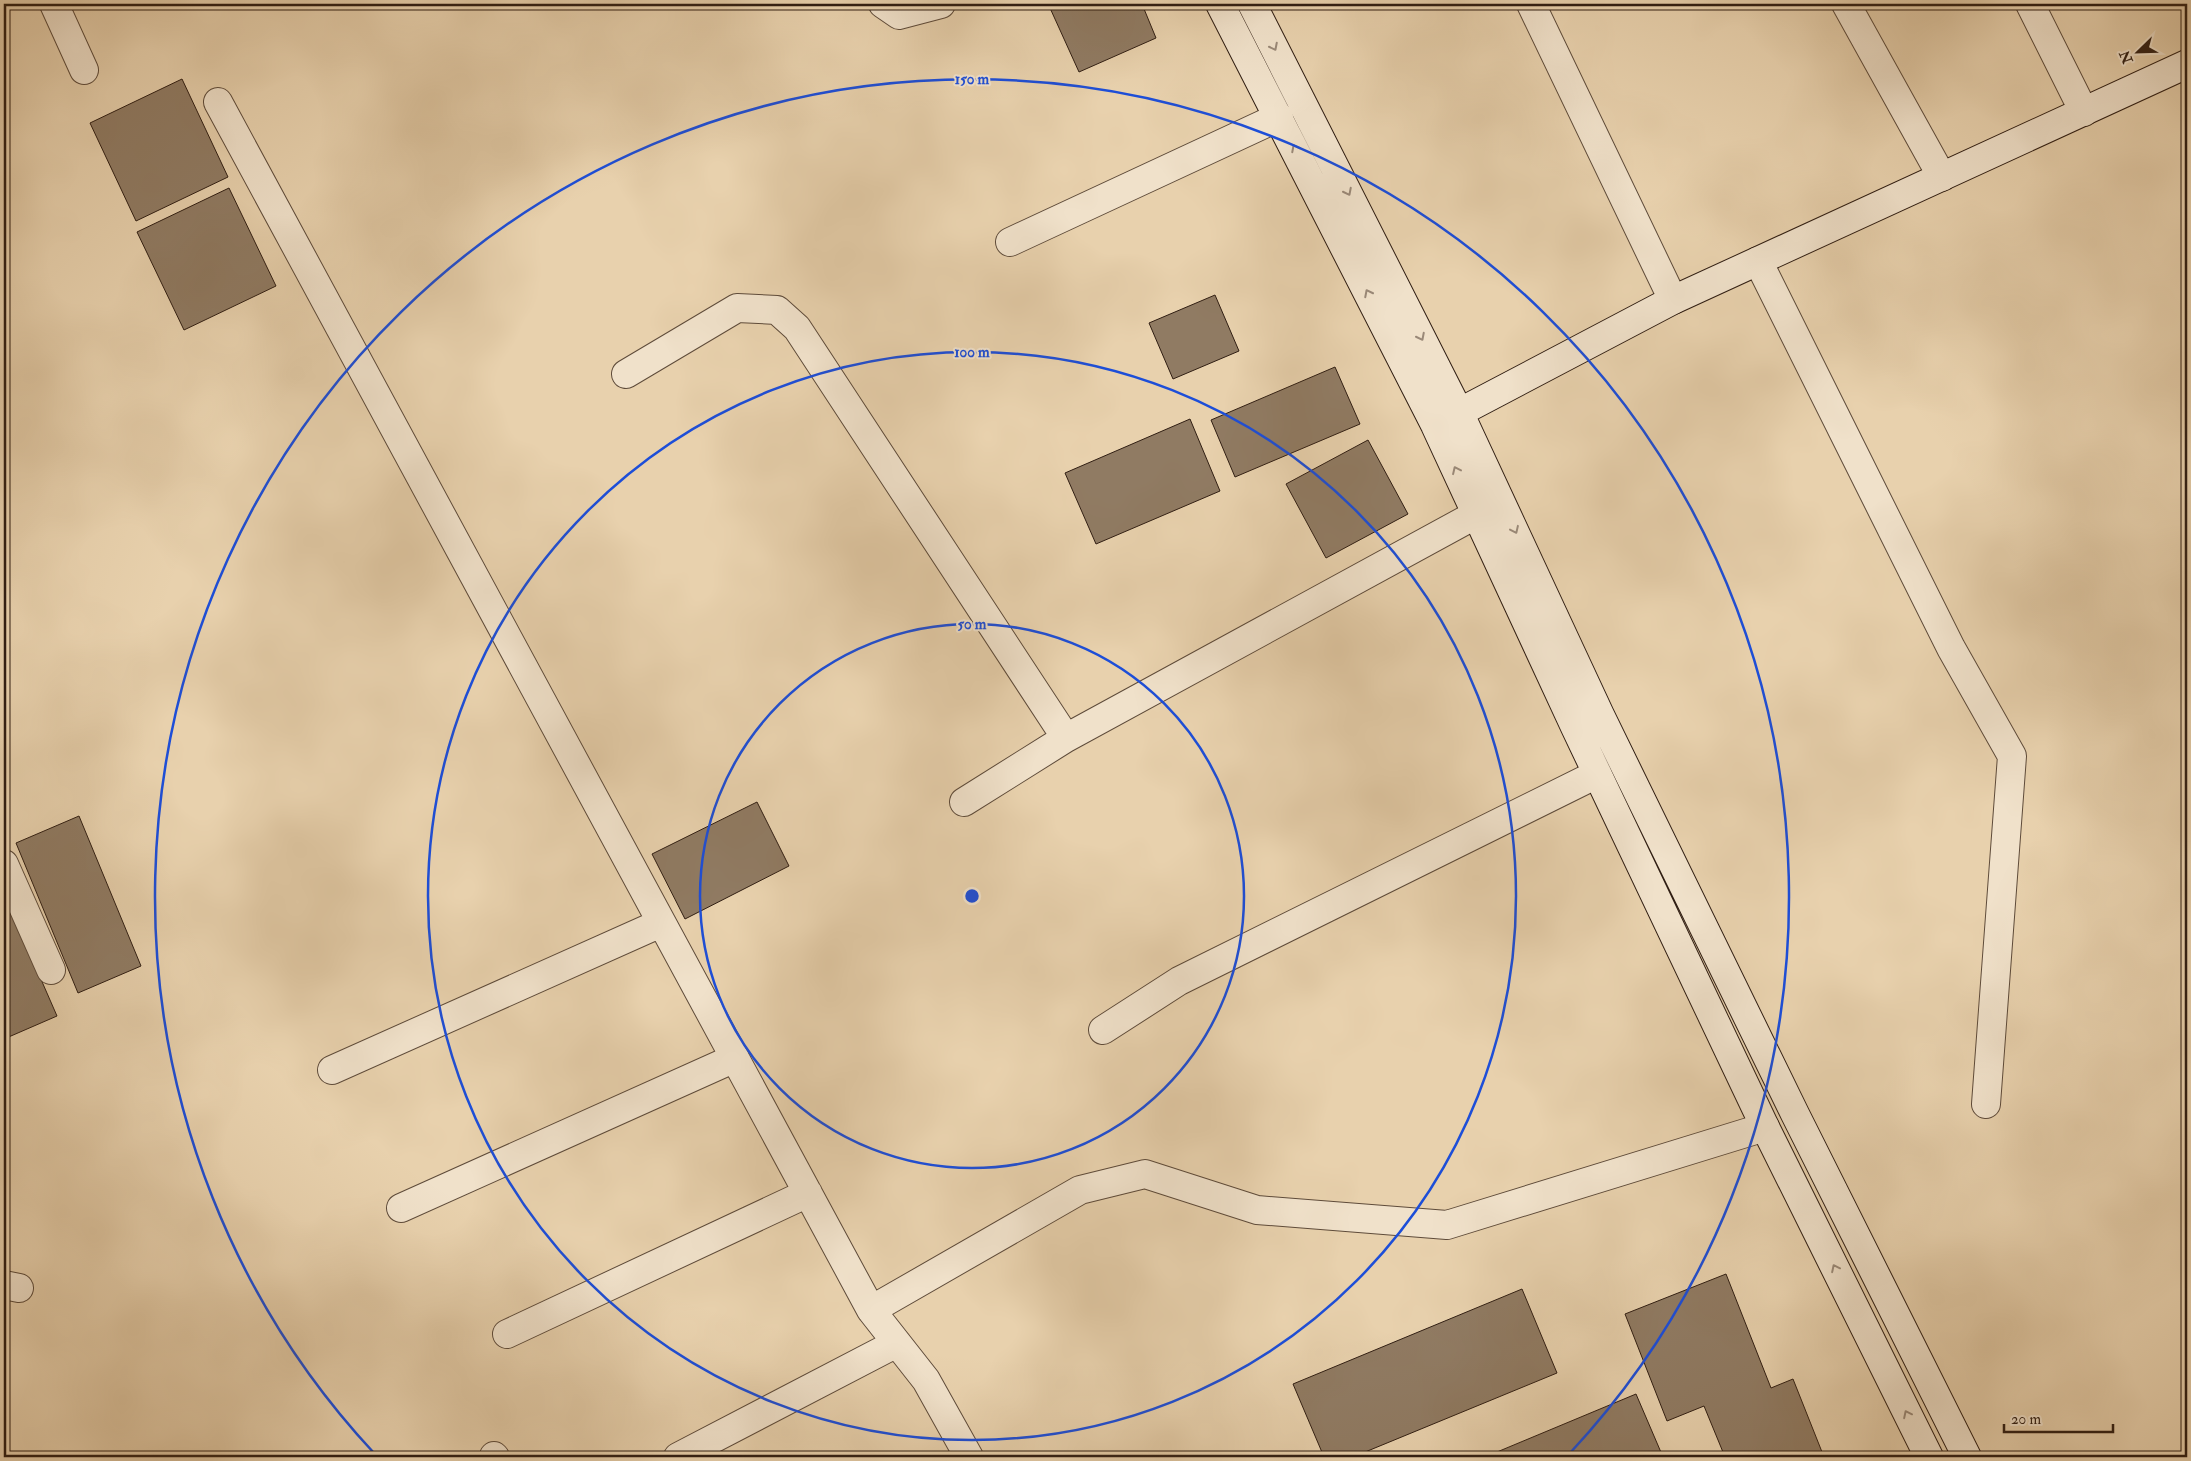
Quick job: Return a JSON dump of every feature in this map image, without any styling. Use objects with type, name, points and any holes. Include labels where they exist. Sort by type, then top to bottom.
[{"type":"street","points":[[54,4],[84,70]]},
{"type":"street","points":[[883,4],[899,16],[940,4]]},
{"type":"street","points":[[1220,4],[1435,425],[1765,1127],[1929,1457]]},
{"type":"street","points":[[1252,4],[1460,412],[1600,715],[1795,1114],[1967,1457]]},
{"type":"street","points":[[1531,4],[1672,300]]},
{"type":"street","points":[[1846,4],[1942,177]]},
{"type":"street","points":[[2030,4],[2084,112]]},
{"type":"street","points":[[1435,425],[1672,300],[2187,64]]},
{"type":"street","points":[[218,102],[871,1310],[926,1380],[969,1457]]},
{"type":"street","points":[[1010,242],[1279,117]]},
{"type":"street","points":[[1758,261],[1951,648],[2012,756],[1986,1104]]},
{"type":"street","points":[[626,374],[737,308],[777,310],[797,328],[1066,738]]},
{"type":"street","points":[[964,802],[1066,738],[1501,501]]},
{"type":"street","points":[[1476,514],[1765,1127]]},
{"type":"street","points":[[1103,1030],[1179,981],[1598,774]]},
{"type":"street","points":[[4,864],[51,970]]},
{"type":"street","points":[[332,1070],[661,923]]},
{"type":"street","points":[[401,1208],[735,1058]]},
{"type":"street","points":[[871,1310],[1080,1190],[1145,1174],[1257,1210],[1447,1225],[1765,1127],[1795,1114]]},
{"type":"street","points":[[507,1334],[808,1193]]},
{"type":"street","points":[[678,1457],[897,1343]]},
{"type":"building","points":[[1061,4],[1142,4],[1156,38],[1079,72],[1050,8]]},
{"type":"building","points":[[182,79],[228,177],[136,221],[90,123]]},
{"type":"building","points":[[229,188],[276,286],[184,330],[137,232]]},
{"type":"building","points":[[1215,295],[1239,351],[1173,379],[1149,323]]},
{"type":"building","points":[[1335,367],[1360,424],[1235,477],[1211,420]]},
{"type":"building","points":[[1190,419],[1220,491],[1096,544],[1065,473]]},
{"type":"building","points":[[1368,440],[1408,514],[1326,558],[1286,484]]},
{"type":"building","points":[[757,802],[789,866],[685,919],[652,854]]},
{"type":"building","points":[[79,816],[141,966],[78,993],[16,843]]},
{"type":"building","points":[[4,898],[57,1016],[4,1039]]},
{"type":"building","points":[[1726,1274],[1771,1388],[1793,1379],[1824,1457],[1725,1457],[1704,1406],[1667,1421],[1625,1314]]},
{"type":"building","points":[[1522,1289],[1557,1373],[1353,1457],[1324,1457],[1293,1384]]},
{"type":"building","points":[[1636,1394],[1663,1457],[1485,1457]]}]
